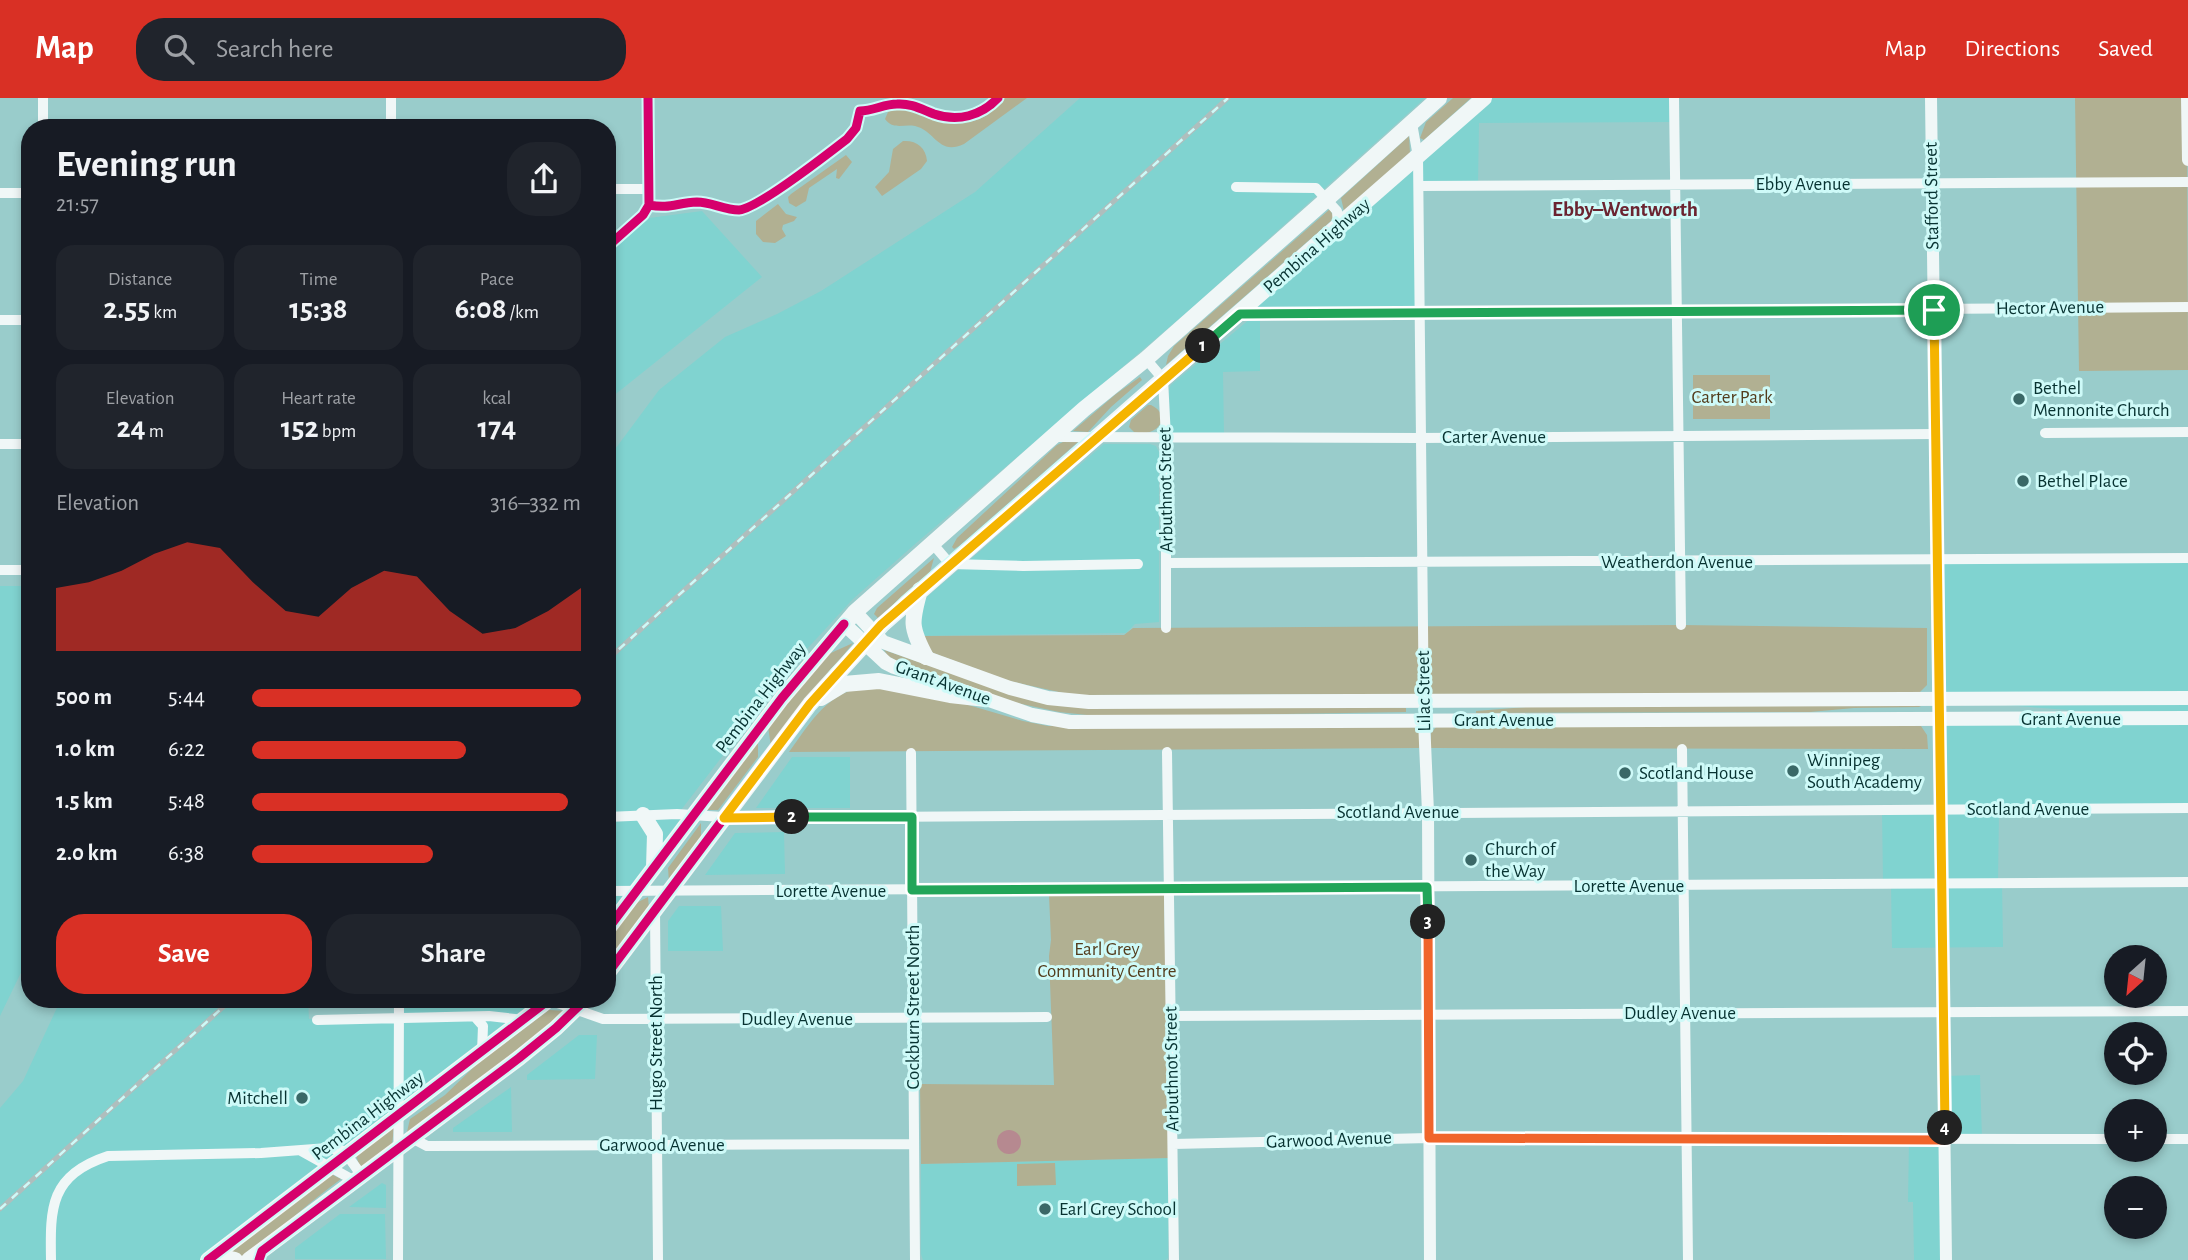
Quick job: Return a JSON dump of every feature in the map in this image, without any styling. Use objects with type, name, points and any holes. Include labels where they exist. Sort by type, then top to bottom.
[{"type":"main road","name":"Pembina Highway","points":[[616,918],[802,673],[850,618],[1052,437],[1146,359],[1440,98]]},
{"type":"main road","name":"Pembina Highway","points":[[616,962],[655,910],[661,892],[724,818],[810,704],[869,637],[920,589],[1240,314],[1482,99]]},
{"type":"main road","points":[[920,589],[913,615],[913,634],[926,657]]},
{"type":"main road","name":"Grant Avenue","points":[[850,618],[869,637],[882,659],[894,667],[1032,715],[1070,722],[2188,718]]},
{"type":"main road","name":"Grant Avenue","points":[[869,637],[1010,688],[1048,698],[1089,702],[2188,698]]},
{"type":"main road","points":[[810,704],[845,684],[879,681],[986,699]]},
{"type":"main road","points":[[759,729],[765,752],[759,773]]},
{"type":"main road","points":[[643,815],[655,834],[654,868]]},
{"type":"main road","name":"Pembina Highway","points":[[208,1260],[539,1008]]},
{"type":"main road","points":[[250,1260],[534,1046],[577,1008]]},
{"type":"main road","points":[[208,1260],[222,1257],[235,1260]]},
{"type":"street","points":[[43,98],[43,119]]},
{"type":"street","points":[[391,98],[391,119]]},
{"type":"street","points":[[616,238],[649,205],[648,98]]},
{"type":"street","points":[[1674,98],[1681,625]]},
{"type":"street","name":"Stafford Street","points":[[1931,98],[1945,1260]]},
{"type":"street","points":[[2187,98],[2188,160]]},
{"type":"street","name":"Lilac Street","points":[[1412,123],[1418,157],[1419,186],[1424,720],[1428,812],[1430,1260]]},
{"type":"street","name":"Ebby Avenue","points":[[1419,186],[2188,182]]},
{"type":"street","points":[[1236,187],[1316,188],[1337,211],[1338,228]]},
{"type":"street","points":[[616,190],[648,189]]},
{"type":"street","points":[[0,193],[21,193]]},
{"type":"street","name":"Hector Avenue","points":[[1240,314],[2188,307]]},
{"type":"street","points":[[0,320],[21,320]]},
{"type":"street","points":[[1146,359],[1163,379]]},
{"type":"street","name":"Arbuthnot Street","points":[[1163,379],[1166,438],[1166,628]]},
{"type":"street","points":[[2045,433],[2188,432]]},
{"type":"street","name":"Carter Avenue","points":[[1052,437],[1420,438],[1935,433]]},
{"type":"street","points":[[0,444],[21,444]]},
{"type":"street","points":[[932,543],[950,564],[1138,564]]},
{"type":"street","name":"Weatherdon Avenue","points":[[1167,563],[2188,558]]},
{"type":"street","points":[[0,570],[21,570]]},
{"type":"street","points":[[1682,749],[1688,1260]]},
{"type":"street","name":"Arbuthnot Street","points":[[1167,752],[1174,1260]]},
{"type":"street","name":"Cockburn Street North","points":[[911,753],[915,1260]]},
{"type":"street","name":"Scotland Avenue","points":[[616,816],[912,817],[2188,808]]},
{"type":"street","points":[[654,868],[661,892]]},
{"type":"street","name":"Lorette Avenue","points":[[616,891],[2188,882]]},
{"type":"street","name":"Hugo Street North","points":[[655,910],[658,1260]]},
{"type":"street","points":[[398,1260],[399,1008]]},
{"type":"street","name":"Dudley Avenue","points":[[587,1008],[603,1018],[656,1020],[1047,1017]]},
{"type":"street","name":"Dudley Avenue","points":[[1171,1016],[2188,1011]]},
{"type":"street","points":[[475,1017],[483,1026],[482,1052]]},
{"type":"street","points":[[317,1020],[475,1017],[525,1020]]},
{"type":"street","name":"Garwood Avenue","points":[[412,1138],[427,1146],[914,1144]]},
{"type":"street","name":"Garwood Avenue","points":[[1173,1144],[1429,1138],[2104,1139]]},
{"type":"street","points":[[2167,1139],[2188,1139]]},
{"type":"street","points":[[51,1260],[51,1210],[62,1186],[78,1171],[108,1156],[328,1148],[341,1150],[346,1155],[358,1178]]},
{"type":"street","points":[[300,1151],[358,1178]]},
{"type":"shaded area","points":[[1080,98],[1425,98],[1194,306],[853,599],[794,663],[678,814],[694,815],[616,918],[616,448],[659,390],[725,337],[821,291],[975,192]]},
{"type":"shaded area","points":[[1484,98],[1674,98],[1674,122],[1479,123],[1478,186],[1419,186],[1420,312],[1240,314]]},
{"type":"shaded area","points":[[702,211],[762,277],[616,394],[616,247],[649,218]]},
{"type":"shaded area","points":[[1251,318],[1260,318],[1260,371],[1223,372],[1224,436],[1170,435],[1171,385]]},
{"type":"shaded area","points":[[1104,444],[1150,444],[1156,446],[1159,452],[1159,622],[1135,624],[1126,633],[919,636],[923,603],[928,596]]},
{"type":"shaded area","points":[[2188,558],[2188,808],[1999,810],[1998,883],[2002,883],[2003,947],[1892,948],[1891,884],[1883,884],[1882,810],[1939,809],[1938,719],[2162,717],[1938,700],[1936,560]]},
{"type":"shaded area","points":[[0,586],[21,586],[21,973],[0,1016]]},
{"type":"shaded area","points":[[792,757],[850,757],[850,808],[756,808]]},
{"type":"shaded area","points":[[784,832],[785,874],[705,875],[735,833]]},
{"type":"shaded area","points":[[679,906],[721,906],[723,951],[668,951],[668,921]]},
{"type":"shaded area","points":[[57,1008],[308,1008],[309,1019],[385,1020],[399,1019],[399,1008],[538,1008],[208,1260],[0,1260],[0,1108],[23,1081]]},
{"type":"shaded area","points":[[579,1035],[597,1035],[595,1079],[527,1080],[527,1075]]},
{"type":"shaded area","points":[[1980,1075],[1982,1139],[1946,1140],[1946,1260],[1914,1260],[1913,1202],[1908,1202],[1909,1140],[1944,1140],[1944,1076]]},
{"type":"shaded area","points":[[511,1087],[512,1132],[453,1132],[453,1128]]},
{"type":"shaded area","points":[[1009,1130],[1020,1137],[1021,1142],[1014,1153],[1009,1154],[998,1147],[997,1142],[1004,1131]]},
{"type":"shaded area","name":"Earl Grey School","points":[[1169,1158],[1166,1260],[923,1260],[921,1164]]},
{"type":"shaded area","points":[[382,1183],[386,1185],[386,1208],[349,1207]]},
{"type":"shaded area","points":[[340,1214],[385,1214],[386,1259],[295,1259],[295,1248]]},
{"type":"green space","points":[[1001,98],[1027,98],[964,144],[955,147],[943,145],[915,126],[895,126],[885,119],[888,112],[899,109],[947,121],[973,121],[987,115]]},
{"type":"green space","points":[[1453,98],[1471,98],[1424,140],[1420,138],[1426,122]]},
{"type":"green space","points":[[2075,98],[2187,98],[2188,370],[2079,371]]},
{"type":"green space","points":[[1409,136],[1410,153],[1344,211],[1341,198]]},
{"type":"green space","points":[[903,141],[919,145],[925,152],[927,161],[921,169],[882,196],[875,187],[889,172],[893,149]]},
{"type":"green space","points":[[846,155],[852,162],[839,179],[836,178],[837,169],[809,188],[806,201],[796,207],[789,203],[788,197],[791,194]]},
{"type":"green space","points":[[778,204],[786,214],[797,217],[783,225],[786,236],[775,243],[763,242],[756,234],[756,221]]},
{"type":"green space","points":[[1330,209],[1333,216],[1331,221],[1166,365],[1174,346]]},
{"type":"green space","name":"Carter Park","points":[[1693,375],[1770,375],[1770,419],[1693,419]]},
{"type":"green space","points":[[1140,377],[1142,380],[1088,432],[1073,431],[1116,394]]},
{"type":"green space","points":[[1148,405],[1158,410],[1162,420],[1149,432],[1134,432],[1129,427],[1131,420]]},
{"type":"green space","points":[[1079,441],[959,546],[954,549],[952,547],[957,538],[1057,445]]},
{"type":"green space","points":[[934,558],[930,572],[878,618],[874,614],[877,608]]},
{"type":"green space","points":[[1681,625],[1927,628],[1927,685],[1919,693],[1072,695],[1009,681],[933,653],[919,636],[1124,635],[1133,628]]},
{"type":"green space","points":[[853,643],[771,747],[768,726],[822,657]]},
{"type":"green space","points":[[884,650],[1017,696],[1406,708],[1406,712],[1087,715],[1059,712],[1017,703],[897,661]]},
{"type":"green space","points":[[870,686],[941,697],[1048,726],[1413,726],[1419,733],[1419,748],[789,752],[822,709],[842,694]]},
{"type":"green space","points":[[1537,706],[1921,707],[1810,712],[1476,713]]},
{"type":"green space","points":[[1437,726],[1921,726],[1927,735],[1928,749],[1431,748],[1431,733]]},
{"type":"green space","points":[[758,740],[758,757],[718,810],[706,810]]},
{"type":"green space","points":[[701,823],[701,840],[669,882],[668,868]]},
{"type":"green space","name":"Earl Grey Community Centre","points":[[1164,894],[1169,1158],[921,1164],[920,1084],[1054,1085],[1049,895]]},
{"type":"green space","points":[[648,897],[649,909],[616,951],[616,927],[634,904]]},
{"type":"green space","points":[[549,1010],[568,1011],[406,1136],[410,1119],[445,1095],[477,1064]]},
{"type":"green space","points":[[394,1127],[392,1145],[360,1168],[356,1155]]},
{"type":"green space","points":[[1055,1163],[1056,1185],[1017,1186],[1017,1164]]},
{"type":"green space","points":[[331,1174],[341,1179],[244,1258],[228,1251]]},
{"type":"railway","points":[[616,652],[1228,98]]},
{"type":"railway","points":[[0,1209],[222,1008]]},
{"type":"cycle path","points":[[616,239],[643,215],[649,205],[648,98]]},
{"type":"cycle path","points":[[649,205],[668,206],[697,202],[739,210],[761,200],[793,179],[847,139],[856,128],[860,111],[902,104],[934,114],[960,117],[977,113],[998,98]]},
{"type":"cycle path","points":[[616,962],[836,673],[905,602],[1095,437]]},
{"type":"cycle path","points":[[616,918],[782,698],[844,624]]},
{"type":"cycle path","points":[[208,1260],[538,1008]]},
{"type":"cycle path","points":[[259,1260],[262,1251],[519,1058],[577,1008]]},
{"type":"place","name":"Bethel Mennonite Church","points":[[2019,399]]},
{"type":"place","name":"Bethel Place","points":[[2023,481]]},
{"type":"place","name":"Winnipeg South Academy","points":[[1793,771]]},
{"type":"place","name":"Scotland House","points":[[1625,773]]},
{"type":"place","name":"Church of the Way","points":[[1471,860]]},
{"type":"place","name":"Mitchell","points":[[302,1098]]},
{"type":"place","name":"Earl Grey School","points":[[1045,1209]]},
{"type":"district","name":"Ebby–Wentworth","points":[[1625,209]]},
{"type":"route","points":[[1934,310],[1945,1140],[1429,1138],[1427,887],[912,890],[912,817],[724,818],[810,704],[881,625],[1240,314],[1934,310]]}]
